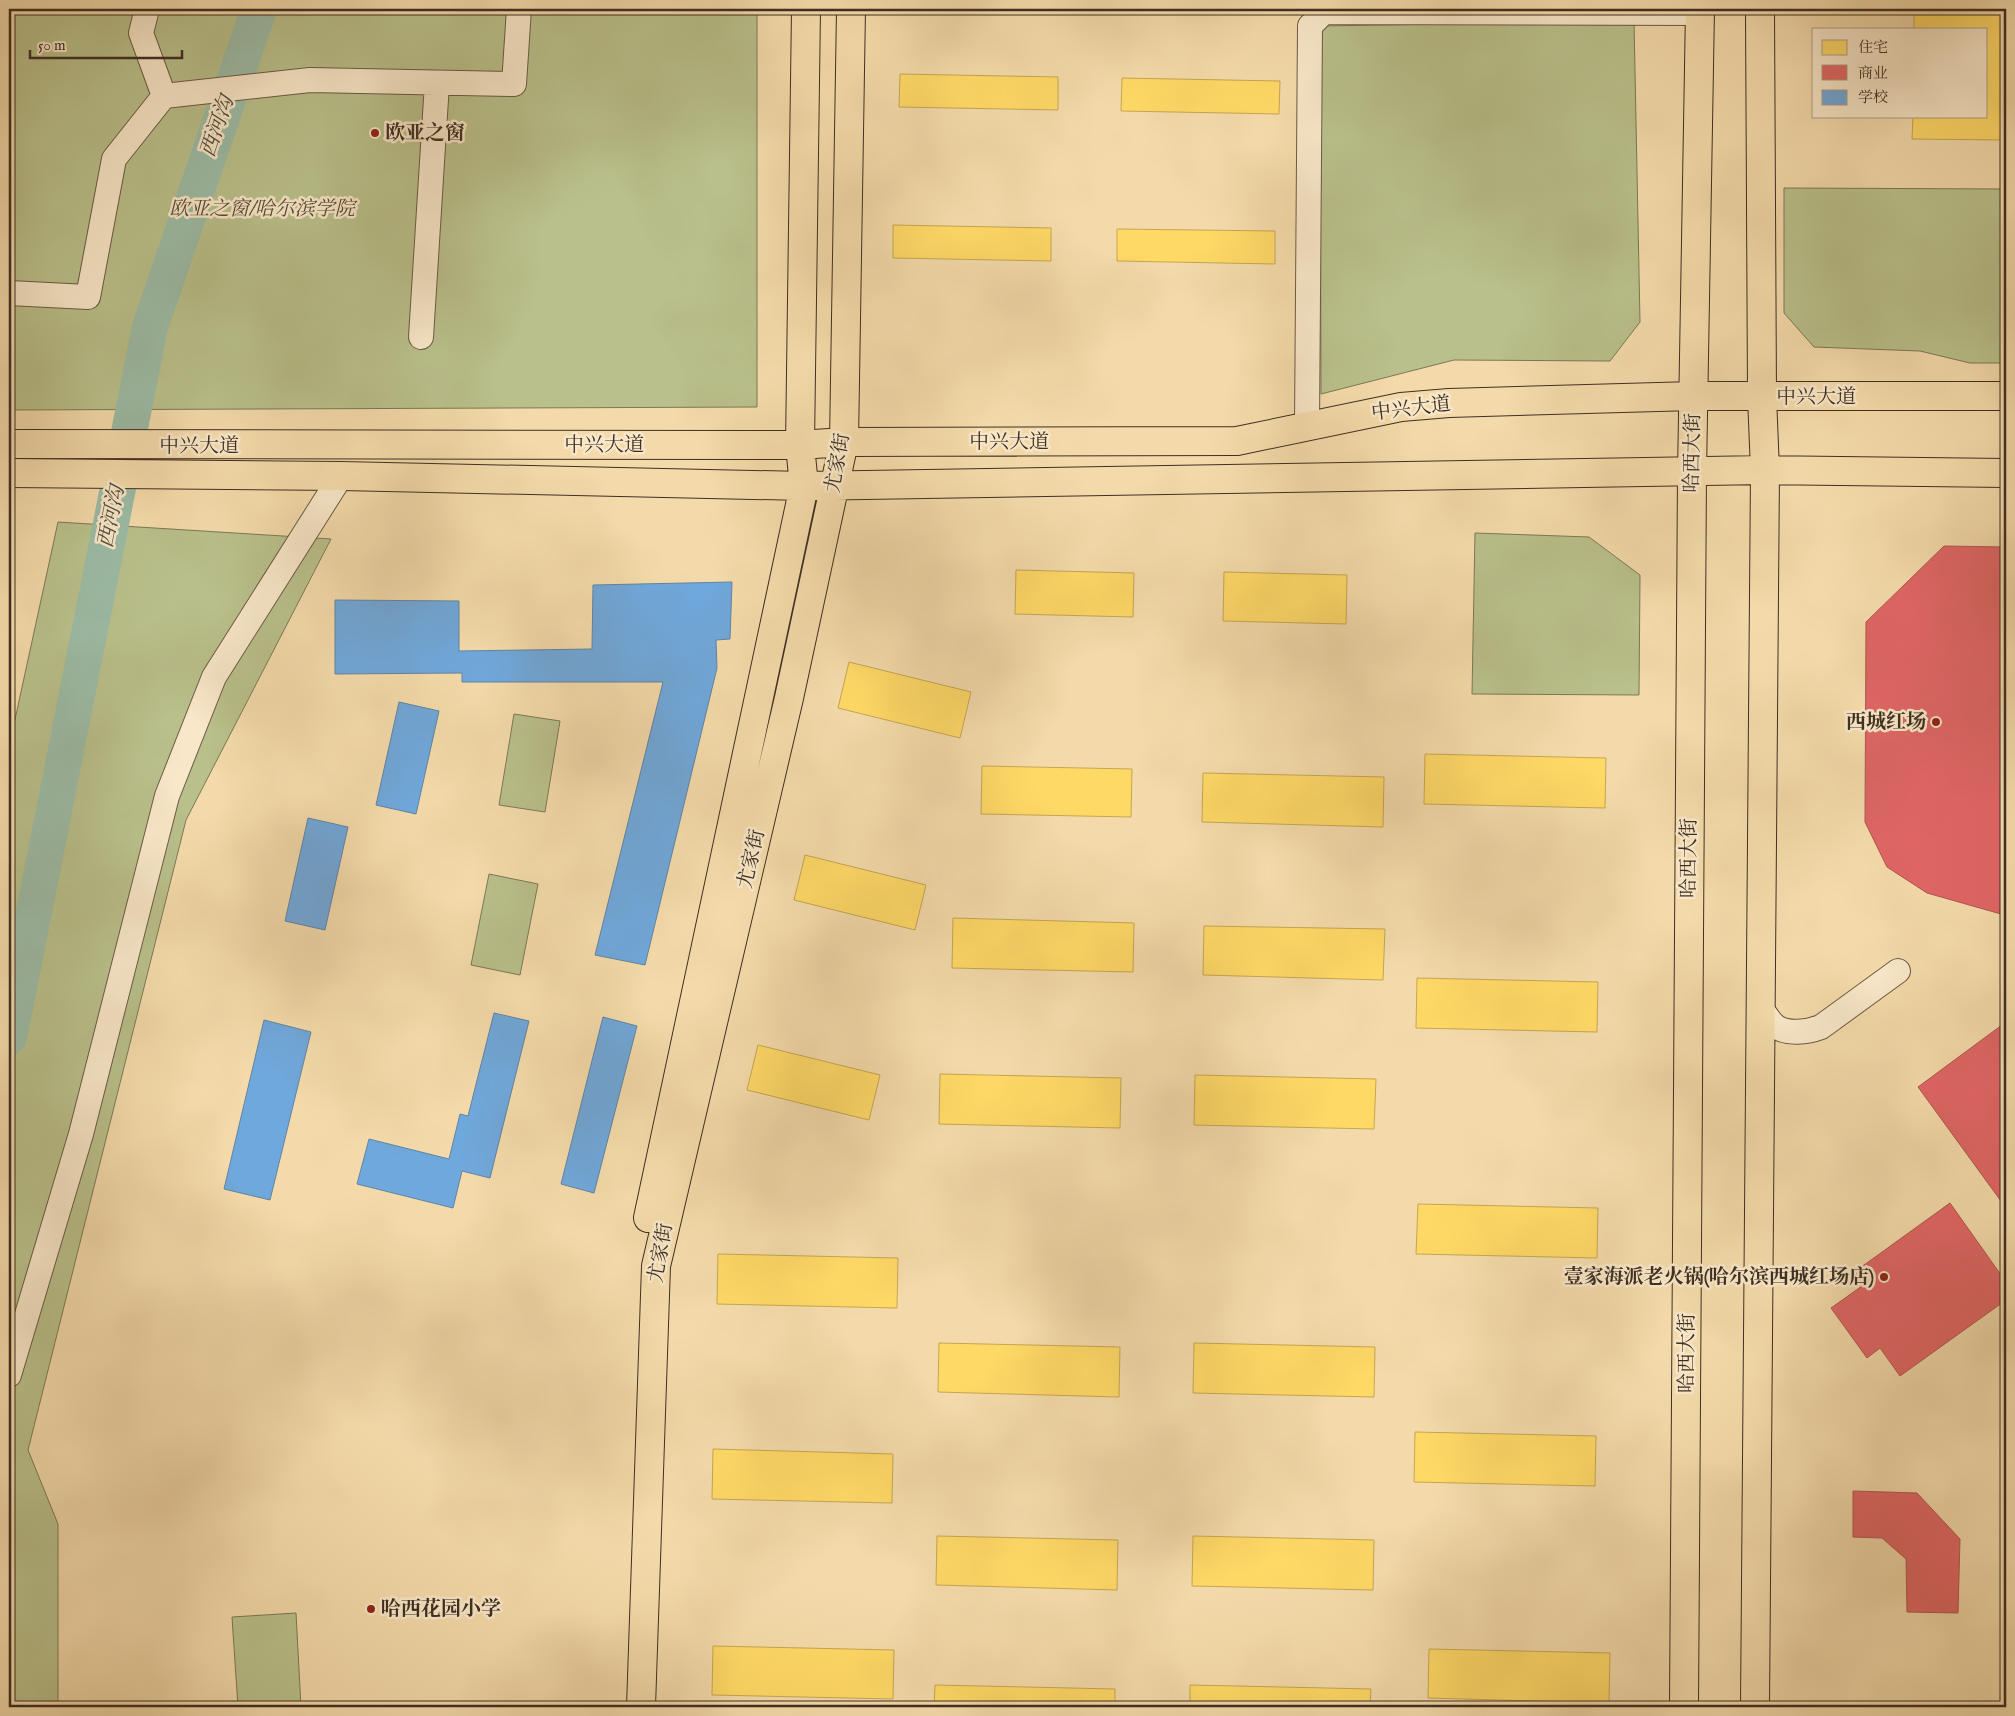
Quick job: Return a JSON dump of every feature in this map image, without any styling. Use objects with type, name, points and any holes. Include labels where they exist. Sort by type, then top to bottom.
[{"type":"main road","name":"尤家街","points":[[623,1707],[638,1265],[804,486],[800,445],[806,9]]},
{"type":"main road","name":"尤家街","points":[[641,1707],[656,1266],[790,698],[844,442],[851,9]]},
{"type":"main road","points":[[1755,1707],[1765,470],[1762,397],[1760,9]]},
{"type":"main road","name":"哈西大街","points":[[1684,1707],[1692,473],[1700,11]]},
{"type":"main road","name":"中兴大道","points":[[9,444],[178,446],[800,445],[844,442],[1237,441],[1401,407],[1440,403],[1694,396],[2006,396]]},
{"type":"main road","name":"中兴大道","points":[[9,473],[174,476],[342,476],[835,486],[1692,473],[1765,470],[2006,472]]},
{"type":"lane","points":[[147,9],[141,33],[164,96]]},
{"type":"lane","points":[[9,292],[88,297],[114,159],[164,96],[310,80],[514,84],[519,9]]},
{"type":"lane","points":[[1307,426],[1310,26],[1324,12],[1700,11]]},
{"type":"lane","points":[[421,337],[437,83]]},
{"type":"lane","points":[[9,1375],[81,1134],[167,796],[214,677],[342,476]]},
{"type":"lane","points":[[1760,1007],[1770,1022],[1777,1028],[1787,1031],[1813,1030],[1821,1027],[1898,970]]},
{"type":"green space","name":"欧亚之窗/哈尔滨学院","points":[[9,9],[757,9],[757,407],[9,410]]},
{"type":"green space","points":[[1634,21],[1640,322],[1610,361],[1454,360],[1321,394],[1320,26]]},
{"type":"green space","points":[[1784,188],[2006,189],[2006,363],[1970,363],[1920,351],[1814,347],[1784,313]]},
{"type":"green space","points":[[58,522],[331,539],[186,820],[28,1450],[58,1524],[58,1707],[9,1707],[9,747]]},
{"type":"green space","points":[[1475,533],[1589,537],[1640,575],[1639,695],[1472,694]]},
{"type":"green space","points":[[514,714],[560,721],[545,812],[499,805]]},
{"type":"green space","points":[[489,874],[538,884],[520,975],[471,965]]},
{"type":"green space","points":[[296,1613],[301,1707],[238,1707],[232,1617]]},
{"type":"building: 住宅","points":[[1914,9],[2006,9],[2006,140],[1912,139],[1913,118],[1988,118],[1988,28],[1914,28]]},
{"type":"building: 住宅","points":[[900,74],[1058,77],[1058,110],[899,107]]},
{"type":"building: 住宅","points":[[1122,78],[1280,81],[1279,114],[1121,111]]},
{"type":"building: 住宅","points":[[893,225],[1051,228],[1051,261],[893,258]]},
{"type":"building: 住宅","points":[[1117,229],[1275,231],[1275,264],[1117,261]]},
{"type":"building: 住宅","points":[[1016,570],[1134,573],[1133,617],[1015,614]]},
{"type":"building: 住宅","points":[[1224,572],[1347,575],[1346,624],[1223,621]]},
{"type":"building: 住宅","points":[[849,662],[971,692],[960,738],[838,708]]},
{"type":"building: 住宅","points":[[1425,754],[1606,758],[1605,808],[1424,804]]},
{"type":"building: 住宅","points":[[982,766],[1132,769],[1131,817],[981,814]]},
{"type":"building: 住宅","points":[[1203,773],[1384,777],[1383,827],[1202,822]]},
{"type":"building: 住宅","points":[[805,855],[926,885],[915,930],[794,900]]},
{"type":"building: 住宅","points":[[953,918],[1134,923],[1133,972],[952,968]]},
{"type":"building: 住宅","points":[[1204,926],[1385,929],[1383,980],[1203,975]]},
{"type":"building: 住宅","points":[[1417,978],[1598,982],[1597,1032],[1416,1028]]},
{"type":"building: 住宅","points":[[758,1045],[880,1075],[869,1120],[747,1090]]},
{"type":"building: 住宅","points":[[940,1074],[1121,1078],[1120,1128],[939,1124]]},
{"type":"building: 住宅","points":[[1195,1075],[1376,1079],[1374,1129],[1194,1125]]},
{"type":"building: 住宅","points":[[1418,1204],[1598,1208],[1597,1258],[1416,1254]]},
{"type":"building: 住宅","points":[[718,1254],[898,1258],[897,1308],[717,1304]]},
{"type":"building: 住宅","points":[[939,1343],[1120,1347],[1119,1397],[938,1392]]},
{"type":"building: 住宅","points":[[1194,1343],[1375,1347],[1374,1397],[1193,1393]]},
{"type":"building: 住宅","points":[[1415,1432],[1596,1436],[1595,1486],[1414,1482]]},
{"type":"building: 住宅","points":[[713,1449],[893,1454],[892,1503],[712,1499]]},
{"type":"building: 住宅","points":[[937,1536],[1118,1540],[1117,1590],[936,1585]]},
{"type":"building: 住宅","points":[[1193,1536],[1374,1540],[1373,1590],[1192,1586]]},
{"type":"building: 住宅","points":[[713,1646],[894,1650],[893,1699],[712,1695]]},
{"type":"building: 住宅","points":[[1429,1649],[1610,1653],[1609,1703],[1428,1698]]},
{"type":"building: 住宅","points":[[935,1685],[1115,1689],[1115,1707],[934,1707]]},
{"type":"building: 住宅","points":[[1190,1685],[1371,1689],[1370,1707],[1190,1707]]},
{"type":"building: 商业","name":"西城红场","points":[[1944,546],[2006,547],[2006,911],[2001,914],[1927,893],[1887,867],[1865,822],[1866,622]]},
{"type":"building: 商业","points":[[2006,1022],[2006,1208],[1918,1087]]},
{"type":"building: 商业","points":[[1950,1203],[2006,1282],[2006,1300],[1900,1376],[1880,1348],[1867,1358],[1831,1308],[1862,1286],[1853,1273]]},
{"type":"building: 商业","points":[[1853,1491],[1917,1493],[1960,1539],[1958,1613],[1907,1612],[1906,1559],[1882,1538],[1853,1537]]},
{"type":"building: 学校","points":[[732,582],[730,639],[716,640],[717,668],[645,965],[595,955],[663,682],[462,682],[462,673],[335,674],[335,600],[459,601],[459,651],[592,649],[593,585]]},
{"type":"building: 学校","points":[[399,702],[439,711],[416,814],[376,805]]},
{"type":"building: 学校","points":[[308,818],[348,827],[325,930],[285,921]]},
{"type":"building: 学校","points":[[494,1013],[529,1021],[490,1178],[462,1171],[453,1208],[357,1184],[369,1139],[449,1159],[460,1114],[468,1116]]},
{"type":"building: 学校","points":[[603,1017],[637,1026],[594,1193],[561,1184]]},
{"type":"building: 学校","points":[[264,1020],[311,1032],[270,1200],[224,1189]]},
{"type":"waterway","name":"西河沟","points":[[9,1037],[150,327],[259,9]]},
{"type":"place","name":"欧亚之窗","points":[[375,133]]},
{"type":"place","name":"西城红场","points":[[1936,722]]},
{"type":"place","name":"壹家海派老火锅(哈尔滨西城红场店)","points":[[1884,1277]]},
{"type":"place","name":"哈西花园小学","points":[[371,1609]]}]
